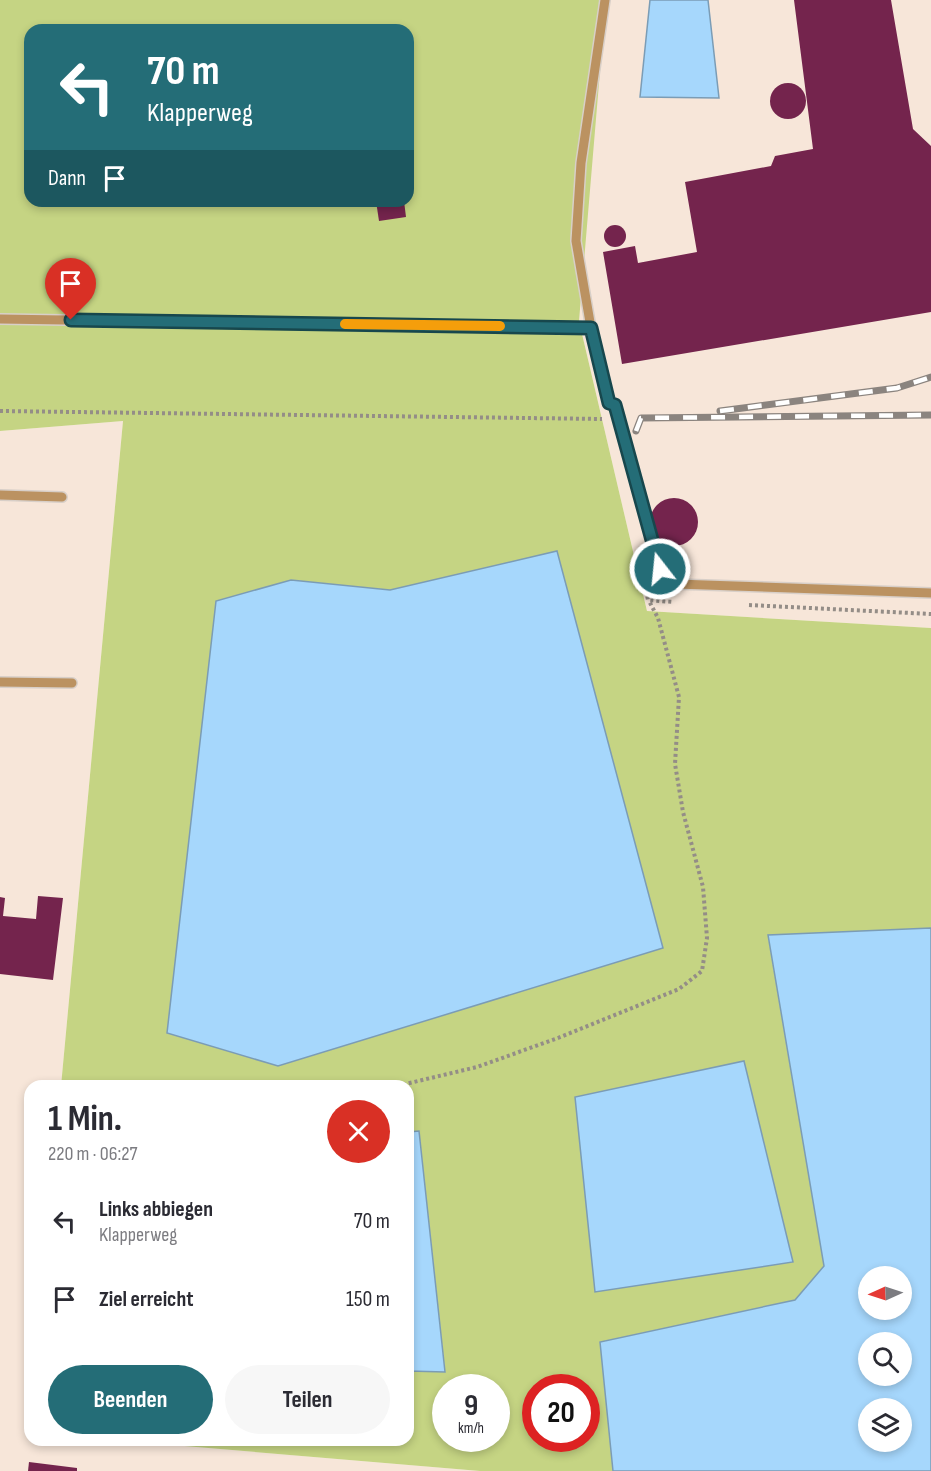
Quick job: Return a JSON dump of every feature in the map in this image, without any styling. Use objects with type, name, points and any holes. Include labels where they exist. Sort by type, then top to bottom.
[{"type":"lane","points":[[605,0],[581,163],[576,241],[591,328],[609,403],[615,405],[660,569],[676,584],[931,592]]},
{"type":"lane","points":[[0,319],[591,328]]},
{"type":"lane","points":[[0,495],[62,496]]},
{"type":"lane","points":[[0,682],[72,682]]},
{"type":"path","points":[[0,411],[608,419]]},
{"type":"path","points":[[414,1082],[477,1067],[558,1038],[679,989],[702,971],[707,938],[703,886],[683,812],[675,764],[679,697],[657,618],[648,600],[641,566]]},
{"type":"path","points":[[648,600],[683,602]]},
{"type":"path","points":[[742,605],[931,614]]},
{"type":"shaded area","points":[[581,0],[931,0],[931,628],[647,611],[579,321]]},
{"type":"shaded area","points":[[123,421],[62,1080],[24,1080],[24,1446],[184,1446],[480,1471],[0,1471],[0,431]]},
{"type":"green space","points":[[0,0],[606,0],[579,321],[647,611],[931,628],[931,928],[768,936],[824,1266],[795,1300],[600,1342],[613,1471],[480,1471],[184,1446],[414,1446],[414,1371],[445,1371],[419,1131],[414,1131],[414,1080],[62,1080],[123,421],[0,431]],"holes":[[[557,552],[167,1033],[291,580],[390,590]]]},
{"type":"water","points":[[650,0],[708,0],[719,98],[640,97]]},
{"type":"water","points":[[557,551],[663,948],[278,1066],[167,1033],[216,601],[291,580],[390,590]]},
{"type":"water","points":[[931,928],[931,1471],[613,1471],[600,1342],[795,1300],[824,1266],[768,935]]},
{"type":"water","points":[[744,1061],[793,1262],[595,1292],[575,1097]]},
{"type":"water","points":[[414,1131],[419,1131],[445,1372],[414,1371]]},
{"type":"building","points":[[794,0],[891,0],[913,129],[931,146],[931,312],[622,364],[603,252],[635,246],[638,263],[697,252],[685,182],[771,166],[775,156],[813,149]]},
{"type":"building","points":[[788,83],[800,89],[806,101],[800,113],[788,119],[776,113],[770,101],[776,89]]},
{"type":"building","points":[[377,207],[405,207],[406,217],[379,221]]},
{"type":"building","points":[[615,225],[623,228],[626,236],[623,244],[615,247],[607,244],[604,236],[607,228]]},
{"type":"building","points":[[674,498],[691,505],[698,522],[691,539],[674,546],[657,539],[650,522],[657,505]]},
{"type":"building","points":[[38,896],[63,898],[53,980],[0,974],[0,897],[5,898],[3,916],[36,919]]},
{"type":"building","points":[[29,1462],[77,1468],[77,1471],[28,1471]]},
{"type":"railway","points":[[720,411],[897,388],[931,377]]},
{"type":"railway","points":[[636,431],[641,418],[931,415]]},
{"type":"slow traffic","points":[[345,324],[500,326]]},
{"type":"route","points":[[71,320],[591,328],[609,403],[615,405],[660,569]]}]
